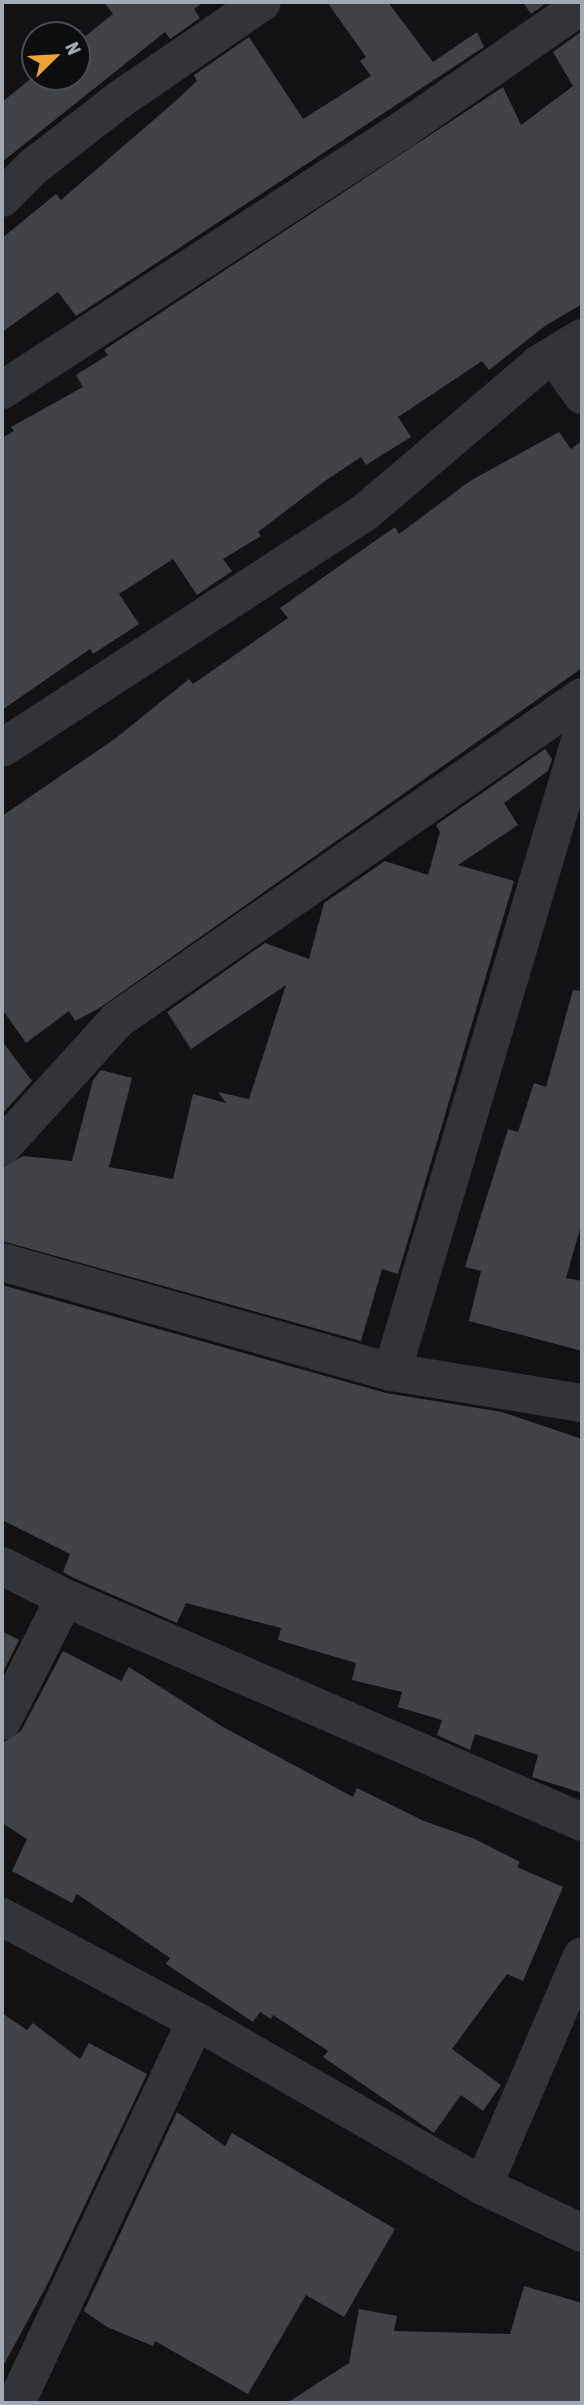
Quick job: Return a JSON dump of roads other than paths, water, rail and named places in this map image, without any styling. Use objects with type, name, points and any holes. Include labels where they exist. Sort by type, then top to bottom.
[{"type":"street","points":[[2,198],[33,167],[118,100],[262,2]]},
{"type":"street","points":[[2,390],[405,128],[582,5]]},
{"type":"street","points":[[2,748],[363,514],[568,347],[582,395]]},
{"type":"street","points":[[2,1147],[117,1020],[582,697]]},
{"type":"street","points":[[392,1372],[582,734]]},
{"type":"street","points":[[2,1262],[392,1372],[582,1403]]},
{"type":"street","points":[[2,1566],[65,1598],[582,1822]]},
{"type":"street","points":[[2,1721],[65,1598]]},
{"type":"street","points":[[2,1917],[196,2021],[483,2186],[582,2233]]},
{"type":"street","points":[[483,2186],[582,1956]]},
{"type":"street","points":[[16,2403],[196,2021]]}]
